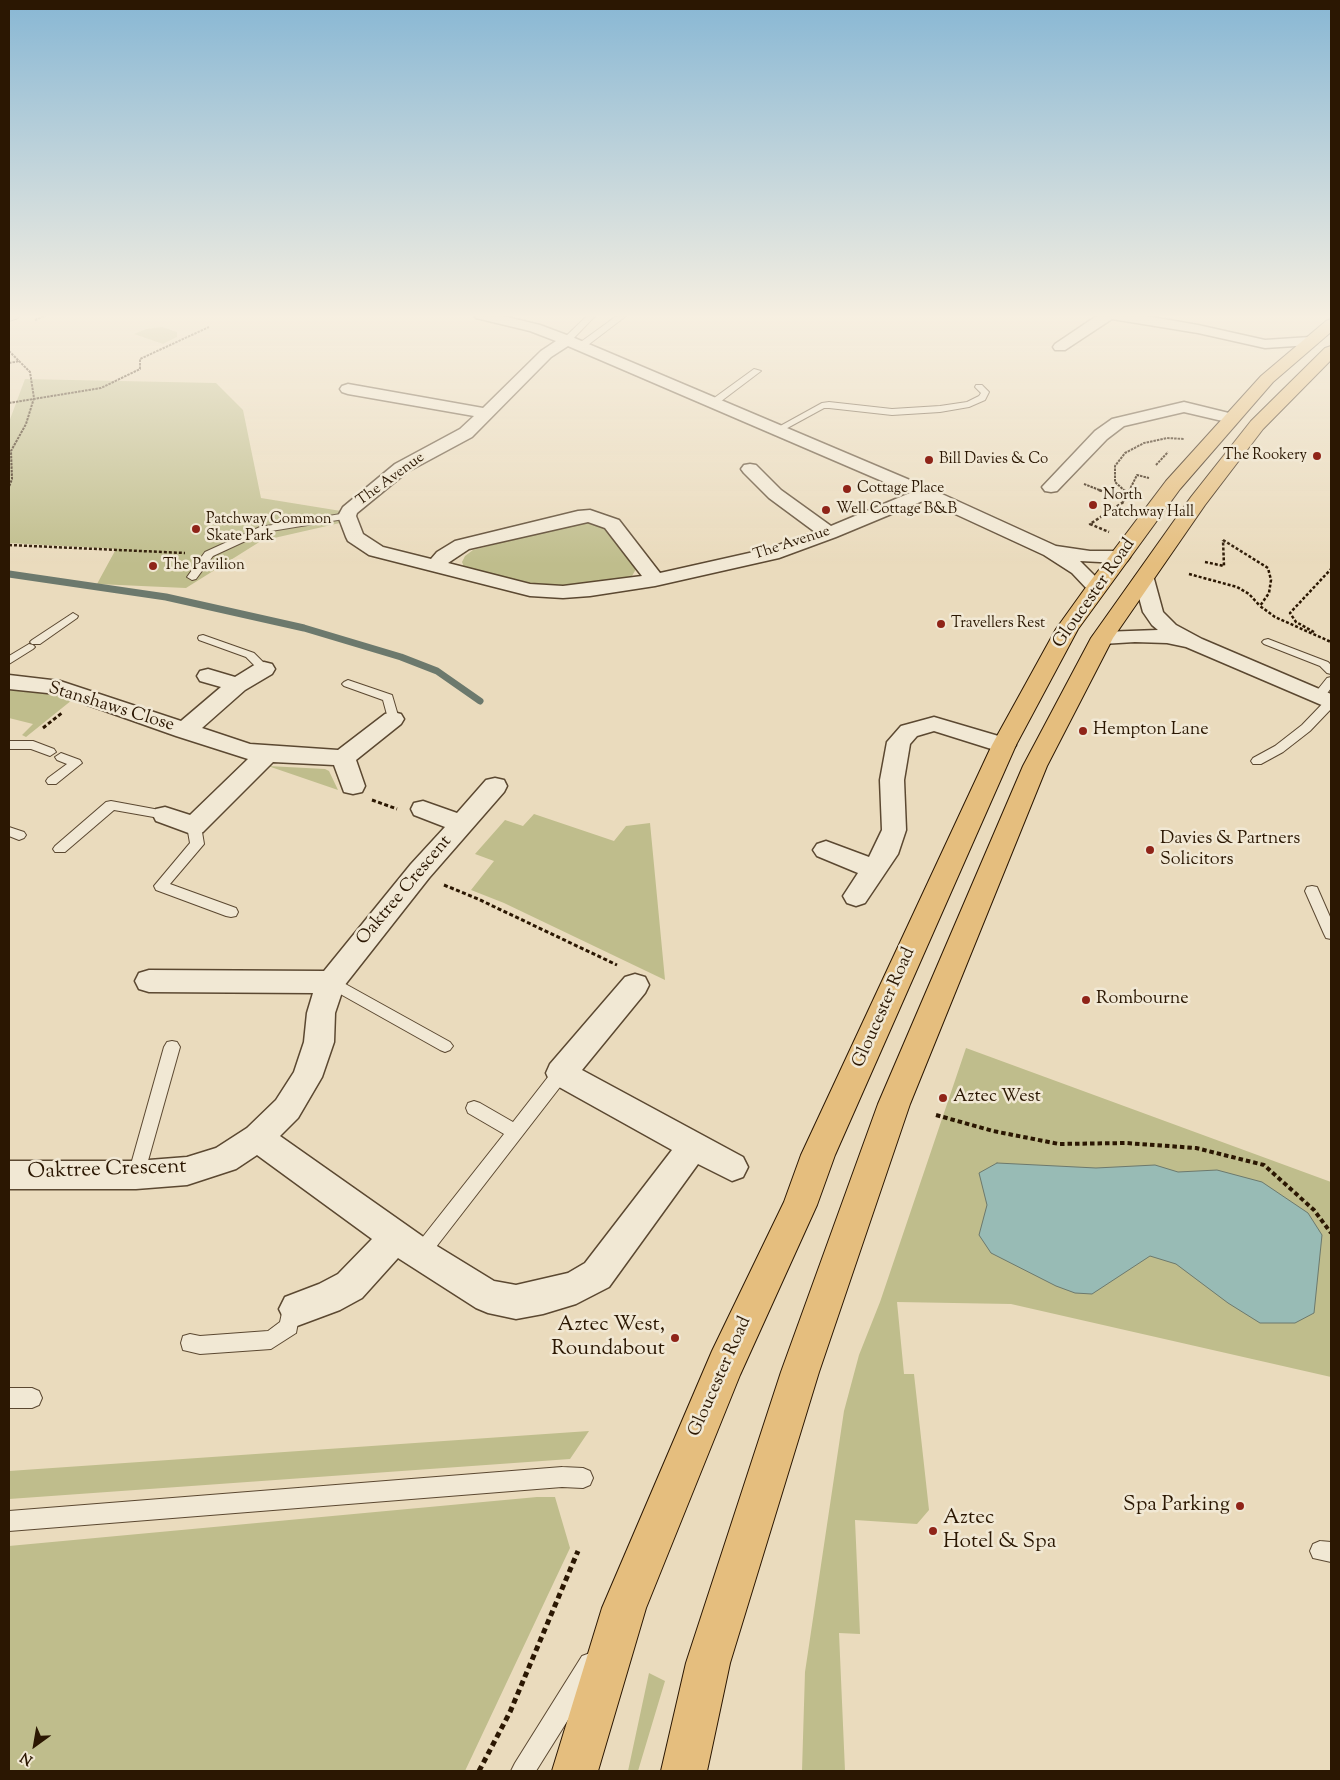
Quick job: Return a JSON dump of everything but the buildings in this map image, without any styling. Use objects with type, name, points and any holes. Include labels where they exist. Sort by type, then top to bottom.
[{"type":"main road","name":"Gloucester Road","points":[[575,1771],[624,1608],[725,1364],[800,1204],[818,1156],[1004,745],[1066,629],[1173,484],[1250,398]]},
{"type":"main road","name":"Gloucester Road","points":[[684,1771],[708,1663],[800,1372],[894,1104],[1035,766],[1102,638],[1198,501],[1279,398]]},
{"type":"street","points":[[400,398],[486,413]]},
{"type":"street","name":"The Avenue","points":[[501,398],[456,440],[422,455],[401,468],[349,512],[347,516],[355,537],[376,551],[530,590],[546,592],[590,590],[655,580],[772,554],[829,533],[925,493]]},
{"type":"street","points":[[702,398],[925,493],[1051,551],[1079,569],[1096,587]]},
{"type":"street","points":[[1084,482],[1057,481],[1101,434],[1118,422],[1184,407],[1231,418]]},
{"type":"street","points":[[750,469],[776,494],[829,533]]},
{"type":"street","points":[[436,566],[444,556],[462,545],[578,517],[590,516],[612,524],[655,580]]},
{"type":"street","points":[[1051,551],[1090,556],[1120,557]]},
{"type":"street","points":[[1144,579],[1153,612],[1159,621],[1169,629],[1195,643],[1327,693]]},
{"type":"street","points":[[1102,638],[1168,637],[1195,643]]},
{"type":"street","name":"Stanshaws Close","points":[[184,730],[236,685],[264,669]]},
{"type":"street","points":[[208,676],[236,685]]},
{"type":"street","name":"Stanshaws Close","points":[[9,682],[60,688],[247,751],[266,754],[343,758]]},
{"type":"street","points":[[353,786],[343,758],[393,719]]},
{"type":"street","points":[[856,896],[885,854],[894,830],[892,780],[899,742],[909,731],[934,724],[1004,745]]},
{"type":"street","points":[[165,815],[194,826],[266,754]]},
{"type":"street","name":"Oaktree Crescent","points":[[9,1175],[136,1175],[187,1171],[225,1159],[258,1138],[287,1110],[307,1077],[319,1042],[321,1013],[330,982],[418,875],[495,786]]},
{"type":"street","name":"Oaktree Crescent","points":[[424,810],[462,824]]},
{"type":"street","points":[[826,850],[875,869]]},
{"type":"street","points":[[149,981],[330,982]]},
{"type":"street","points":[[635,984],[561,1073],[732,1167]]},
{"type":"street","points":[[258,1138],[407,1246],[488,1296],[516,1302],[543,1297],[576,1287],[598,1275],[693,1146]]},
{"type":"street","points":[[297,1308],[328,1298],[350,1286],[407,1246]]},
{"type":"lane","points":[[713,403],[720,398]]},
{"type":"lane","points":[[777,430],[822,406],[906,412],[969,404],[982,398]]},
{"type":"lane","points":[[192,577],[209,554],[263,529],[347,516]]},
{"type":"lane","points":[[9,660],[73,616]]},
{"type":"lane","name":"Stanshaws Close","points":[[203,638],[250,655],[264,669]]},
{"type":"lane","points":[[1268,642],[1324,664],[1331,671]]},
{"type":"lane","points":[[348,684],[388,698],[393,719]]},
{"type":"lane","points":[[1258,761],[1280,750],[1306,728],[1327,693]]},
{"type":"lane","points":[[9,756],[15,745],[33,745],[76,762],[52,781]]},
{"type":"lane","points":[[60,849],[111,805],[165,815]]},
{"type":"lane","points":[[194,826],[197,844],[161,886],[231,912]]},
{"type":"lane","points":[[1312,891],[1331,934]]},
{"type":"lane","points":[[330,982],[445,1046]]},
{"type":"lane","points":[[136,1175],[172,1047]]},
{"type":"lane","points":[[407,1246],[514,1132],[561,1073]]},
{"type":"lane","points":[[474,1108],[514,1132]]},
{"type":"lane","points":[[190,1343],[271,1340],[289,1327],[290,1310],[297,1308]]},
{"type":"lane","points":[[9,1398],[32,1398]]},
{"type":"lane","points":[[9,1521],[562,1478],[583,1478]]},
{"type":"lane","points":[[523,1771],[624,1608]]},
{"type":"path","points":[[9,403],[34,398]]},
{"type":"path","points":[[9,487],[12,479],[11,451],[26,424],[34,398]]},
{"type":"path","points":[[1151,478],[1137,475],[1128,494],[1115,482],[1116,466],[1125,453],[1144,443],[1167,438],[1186,440],[1180,443]]},
{"type":"path","points":[[1153,470],[1162,457],[1174,447]]},
{"type":"path","points":[[1084,482],[1082,484],[1125,501],[1090,524],[1112,533],[1107,537]]},
{"type":"path","points":[[1205,562],[1224,566],[1223,540],[1268,568],[1271,580],[1269,593],[1260,606]]},
{"type":"path","points":[[9,545],[209,554]]},
{"type":"path","points":[[1331,569],[1290,613],[1296,622],[1331,642]]},
{"type":"path","points":[[1189,574],[1237,587],[1249,594],[1260,606],[1275,617],[1327,639]]},
{"type":"path","points":[[15,745],[83,696]]},
{"type":"path","points":[[353,786],[359,796],[418,816],[424,810]]},
{"type":"path","points":[[418,875],[478,899],[640,977],[635,984]]},
{"type":"path","points":[[936,1115],[992,1131],[1058,1144],[1126,1143],[1196,1148],[1264,1165],[1314,1210],[1331,1233]]},
{"type":"path","points":[[479,1771],[510,1712],[578,1551]]},
{"type":"shaded area","points":[[18,398],[231,398],[243,410],[261,498],[341,511],[340,523],[261,541],[186,588],[97,584],[116,549],[9,543],[9,422]]},
{"type":"shaded area","points":[[581,522],[589,522],[607,527],[636,569],[632,576],[627,579],[561,587],[531,585],[464,567],[462,562],[465,556],[473,550]]},
{"type":"shaded area","points":[[9,690],[50,693],[72,700],[26,737],[22,735],[33,724],[9,718]]},
{"type":"shaded area","points":[[268,766],[325,769],[329,771],[338,790]]},
{"type":"shaded area","points":[[534,814],[614,841],[626,826],[650,823],[665,980],[504,903],[471,890],[494,861],[475,854],[505,820],[523,826]]},
{"type":"shaded area","points":[[966,1048],[1331,1182],[1331,1377],[1011,1304],[897,1302],[904,1374],[914,1374],[929,1510],[917,1524],[855,1520],[860,1634],[839,1633],[845,1771],[802,1771],[805,1672],[844,1411],[859,1355],[880,1302]]},
{"type":"shaded area","points":[[589,1431],[570,1459],[9,1499],[9,1471]]},
{"type":"shaded area","points":[[537,1497],[555,1497],[570,1548],[465,1771],[9,1771],[9,1546]]},
{"type":"shaded area","points":[[649,1673],[665,1681],[638,1771],[628,1771]]},
{"type":"water","points":[[997,1163],[1096,1168],[1155,1165],[1178,1172],[1217,1170],[1262,1182],[1308,1213],[1322,1235],[1314,1313],[1295,1323],[1260,1323],[1228,1303],[1176,1264],[1150,1256],[1092,1294],[1075,1293],[1056,1286],[991,1253],[979,1235],[987,1205],[979,1173]]},
{"type":"waterway","points":[[9,574],[166,597],[304,628],[401,657],[437,671],[480,701]]},
{"type":"place","name":"The Rookery","points":[[1317,456]]},
{"type":"place","name":"Bill Davies & Co","points":[[929,460]]},
{"type":"place","name":"Cottage Place","points":[[847,489]]},
{"type":"place","name":"North Patchway Hall","points":[[1093,505]]},
{"type":"place","name":"Well Cottage B&B","points":[[826,510]]},
{"type":"place","name":"Patchway Common Skate Park","points":[[196,529]]},
{"type":"place","name":"The Pavilion","points":[[153,566]]},
{"type":"place","name":"Travellers Rest","points":[[941,624]]},
{"type":"place","name":"Hempton Lane","points":[[1083,731]]},
{"type":"place","name":"Davies & Partners Solicitors","points":[[1150,850]]},
{"type":"place","name":"Rombourne","points":[[1086,1000]]},
{"type":"place","name":"Aztec West","points":[[943,1098]]},
{"type":"place","name":"Aztec West, Roundabout","points":[[675,1338]]},
{"type":"place","name":"Spa Parking","points":[[1240,1506]]},
{"type":"place","name":"Aztec Hotel & Spa","points":[[933,1531]]}]
